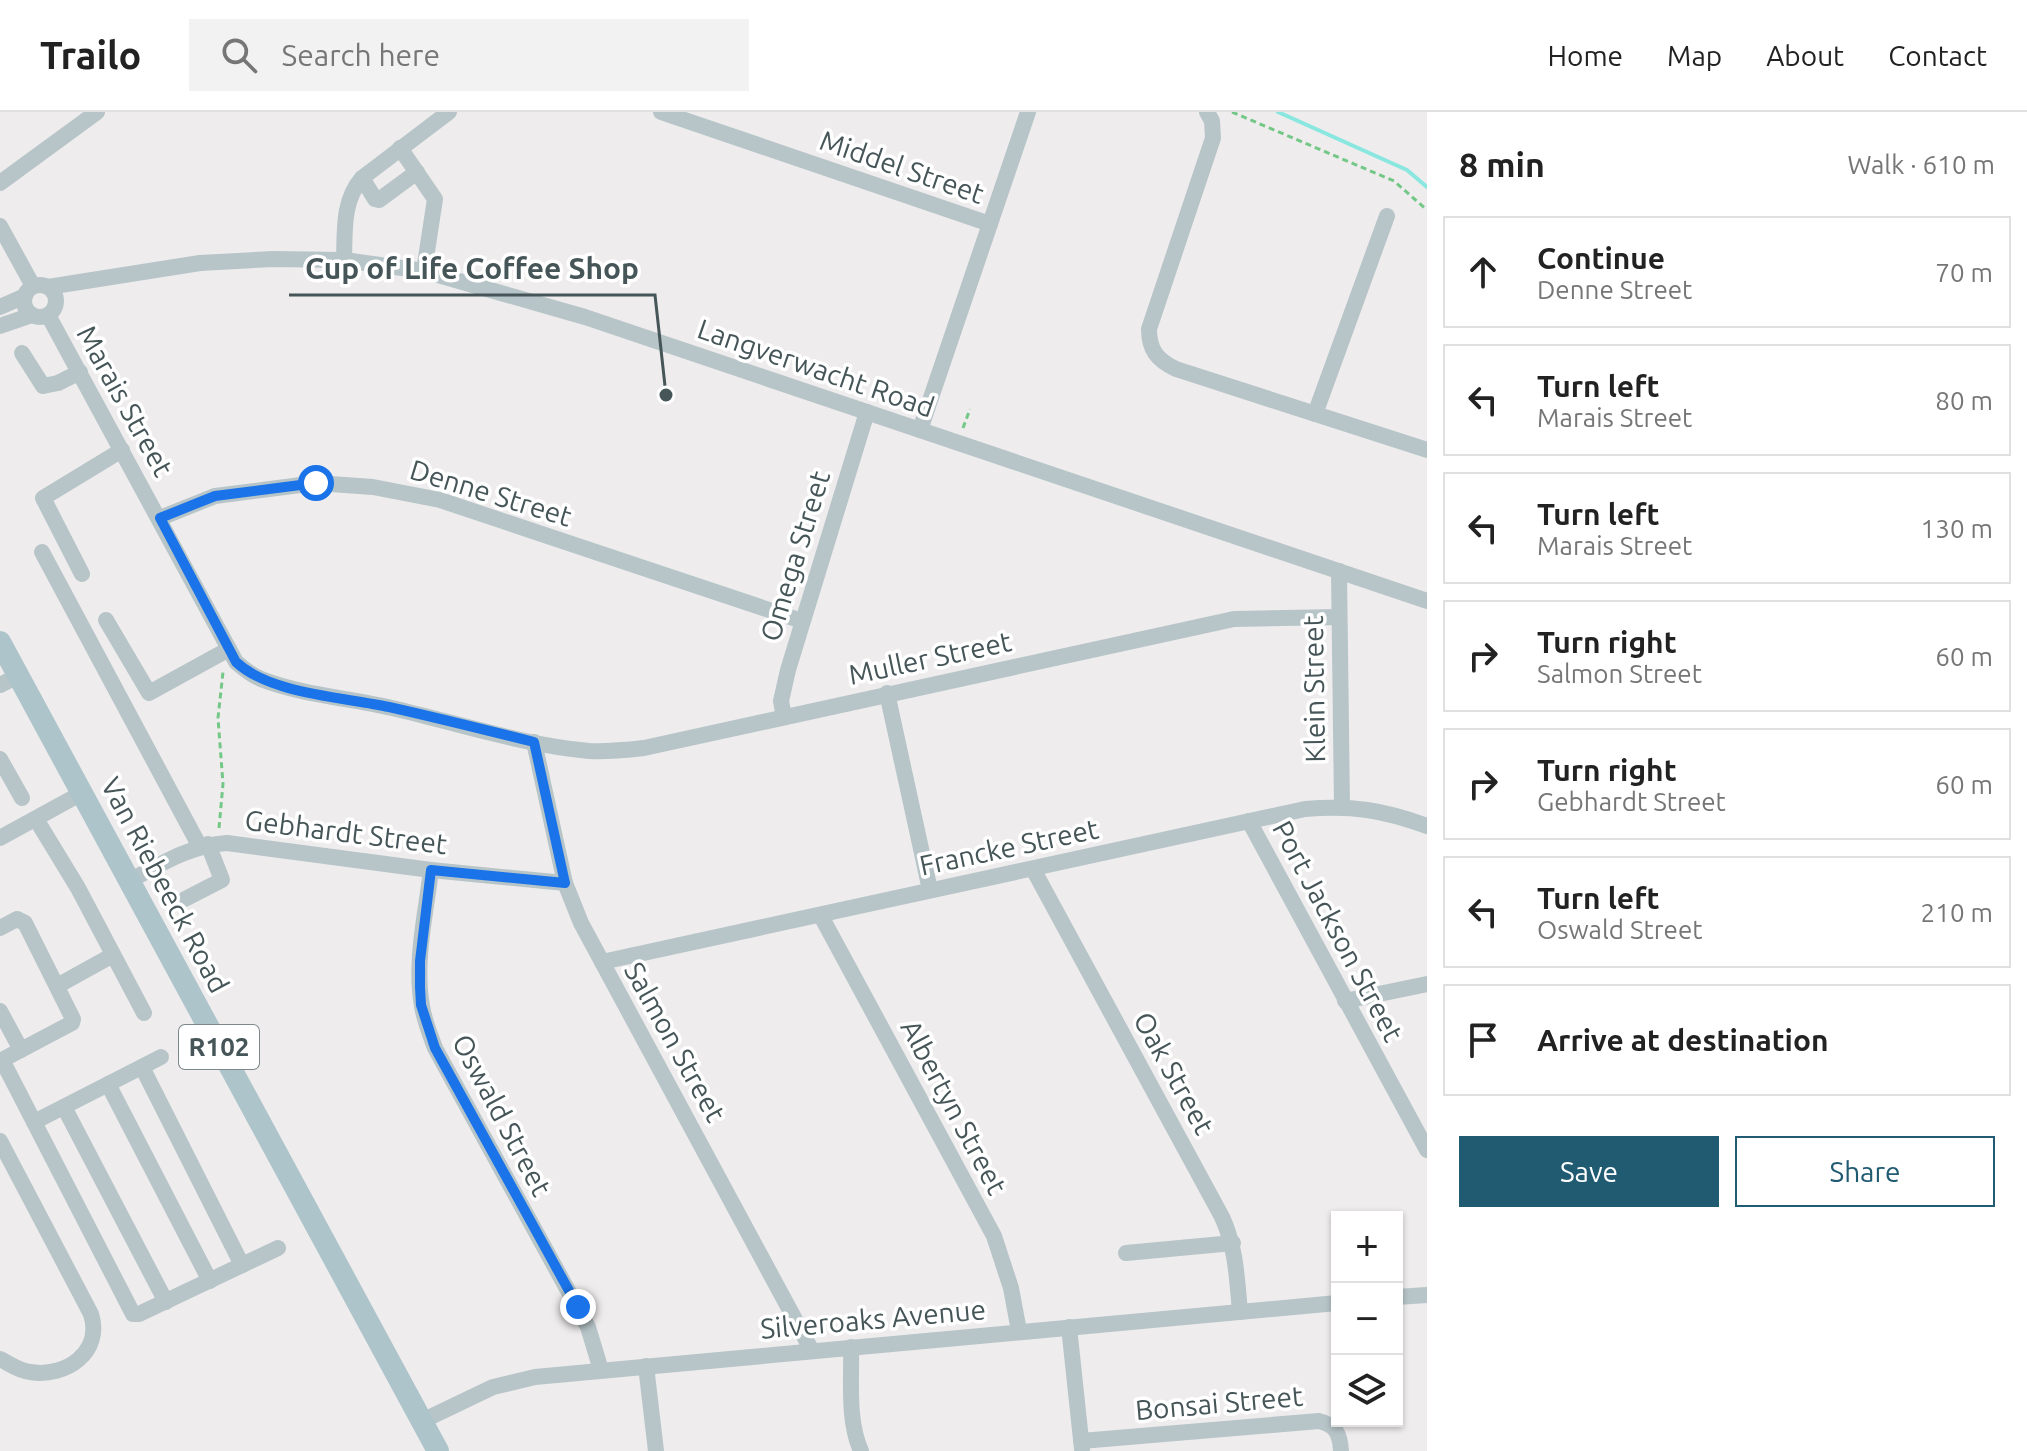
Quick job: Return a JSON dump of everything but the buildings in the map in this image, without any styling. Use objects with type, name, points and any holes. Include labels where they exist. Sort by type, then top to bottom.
[{"type":"main road","name":"Van Riebeeck Road","points":[[0,642],[9,680],[82,793],[438,1451]]},
{"type":"street","points":[[0,183],[97,112]]},
{"type":"street","points":[[344,260],[347,204],[352,189],[449,112]]},
{"type":"street","name":"Middel Street","points":[[661,112],[990,224]]},
{"type":"street","points":[[920,430],[1028,112]]},
{"type":"street","points":[[1207,112],[1212,121],[1213,138],[1149,329],[1152,350],[1163,363],[1176,369],[1427,450]]},
{"type":"street","points":[[400,148],[435,199],[424,271]]},
{"type":"street","points":[[362,178],[379,200],[417,172]]},
{"type":"street","points":[[1315,414],[1387,216]]},
{"type":"street","points":[[1,233],[35,290],[54,294],[45,311],[25,307],[35,290]]},
{"type":"street","name":"Langverwacht Road","points":[[0,307],[35,290],[200,263],[273,259],[344,260],[424,271],[585,317],[1427,601]]},
{"type":"street","name":"Langverwacht Road","points":[[0,326],[45,311],[127,275]]},
{"type":"street","name":"Marais Street","points":[[45,311],[160,518],[226,656],[261,679],[534,742]]},
{"type":"street","points":[[22,353],[43,386],[58,383],[80,372]]},
{"type":"street","name":"Omega Street","points":[[784,717],[781,701],[802,621],[867,412]]},
{"type":"street","points":[[82,574],[43,498],[122,450]]},
{"type":"street","name":"Denne Street","points":[[160,518],[215,496],[316,483],[373,487],[440,500],[802,621]]},
{"type":"street","points":[[42,552],[209,840],[222,880],[185,899]]},
{"type":"street","name":"Klein Street","points":[[1339,571],[1342,806]]},
{"type":"street","name":"Muller Street","points":[[534,742],[614,752],[1234,619],[1338,617]]},
{"type":"street","points":[[106,620],[149,693],[226,656]]},
{"type":"street","points":[[887,693],[930,890]]},
{"type":"street","name":"Salmon Street","points":[[534,742],[565,883],[581,923],[812,1351]]},
{"type":"street","points":[[0,759],[22,798]]},
{"type":"street","points":[[0,838],[82,793]]},
{"type":"street","name":"Francke Street","points":[[602,962],[1305,809],[1342,806],[1375,810],[1427,826]]},
{"type":"street","points":[[36,819],[144,1013]]},
{"type":"street","name":"Port Jackson Street","points":[[1249,821],[1427,1150]]},
{"type":"street","name":"Gebhardt Street","points":[[129,881],[209,840],[431,870],[565,883]]},
{"type":"street","name":"Oak Street","points":[[1033,869],[1222,1217],[1233,1243],[1240,1312]]},
{"type":"street","name":"Oswald Street","points":[[431,870],[420,961],[421,1005],[427,1028],[435,1048],[588,1327],[601,1370]]},
{"type":"street","name":"Albertyn Street","points":[[821,916],[994,1236],[1011,1288],[1019,1331]]},
{"type":"street","points":[[0,928],[17,919],[23,920],[73,1017],[72,1023],[1,1061],[130,1312],[139,1314],[278,1248]]},
{"type":"street","points":[[57,986],[113,955]]},
{"type":"street","points":[[1345,1001],[1427,984]]},
{"type":"street","points":[[0,1011],[21,1050]]},
{"type":"street","points":[[34,1122],[161,1057]]},
{"type":"street","points":[[142,1067],[242,1265]]},
{"type":"street","points":[[108,1084],[210,1281]]},
{"type":"street","points":[[64,1107],[166,1302]]},
{"type":"street","points":[[0,1141],[96,1329],[83,1357],[57,1371],[31,1372],[0,1359]]},
{"type":"street","points":[[1126,1253],[1233,1243]]},
{"type":"street","points":[[1403,1297],[1427,1295]]},
{"type":"street","name":"Silveroaks Avenue","points":[[422,1421],[465,1398],[512,1381],[601,1370],[1331,1304]]},
{"type":"street","name":"Bonsai Street","points":[[1069,1327],[1082,1446],[1319,1421],[1329,1423],[1336,1429],[1341,1451]]},
{"type":"street","points":[[851,1347],[854,1432],[861,1451]]},
{"type":"street","points":[[646,1366],[656,1451]]},
{"type":"path","points":[[1232,112],[1394,181],[1427,210]]},
{"type":"path","points":[[960,434],[970,409]]},
{"type":"path","points":[[209,840],[222,815],[218,718],[226,656]]},
{"type":"waterway","points":[[1278,112],[1407,170],[1427,187]]},
{"type":"place","name":"Cup of Life Coffee Shop","points":[[666,395]]},
{"type":"route","points":[[316,483],[215,496],[160,518],[236,662],[246,672],[290,687],[390,707],[534,742],[565,883],[431,870],[420,961],[421,1005],[435,1048],[578,1307]]}]
